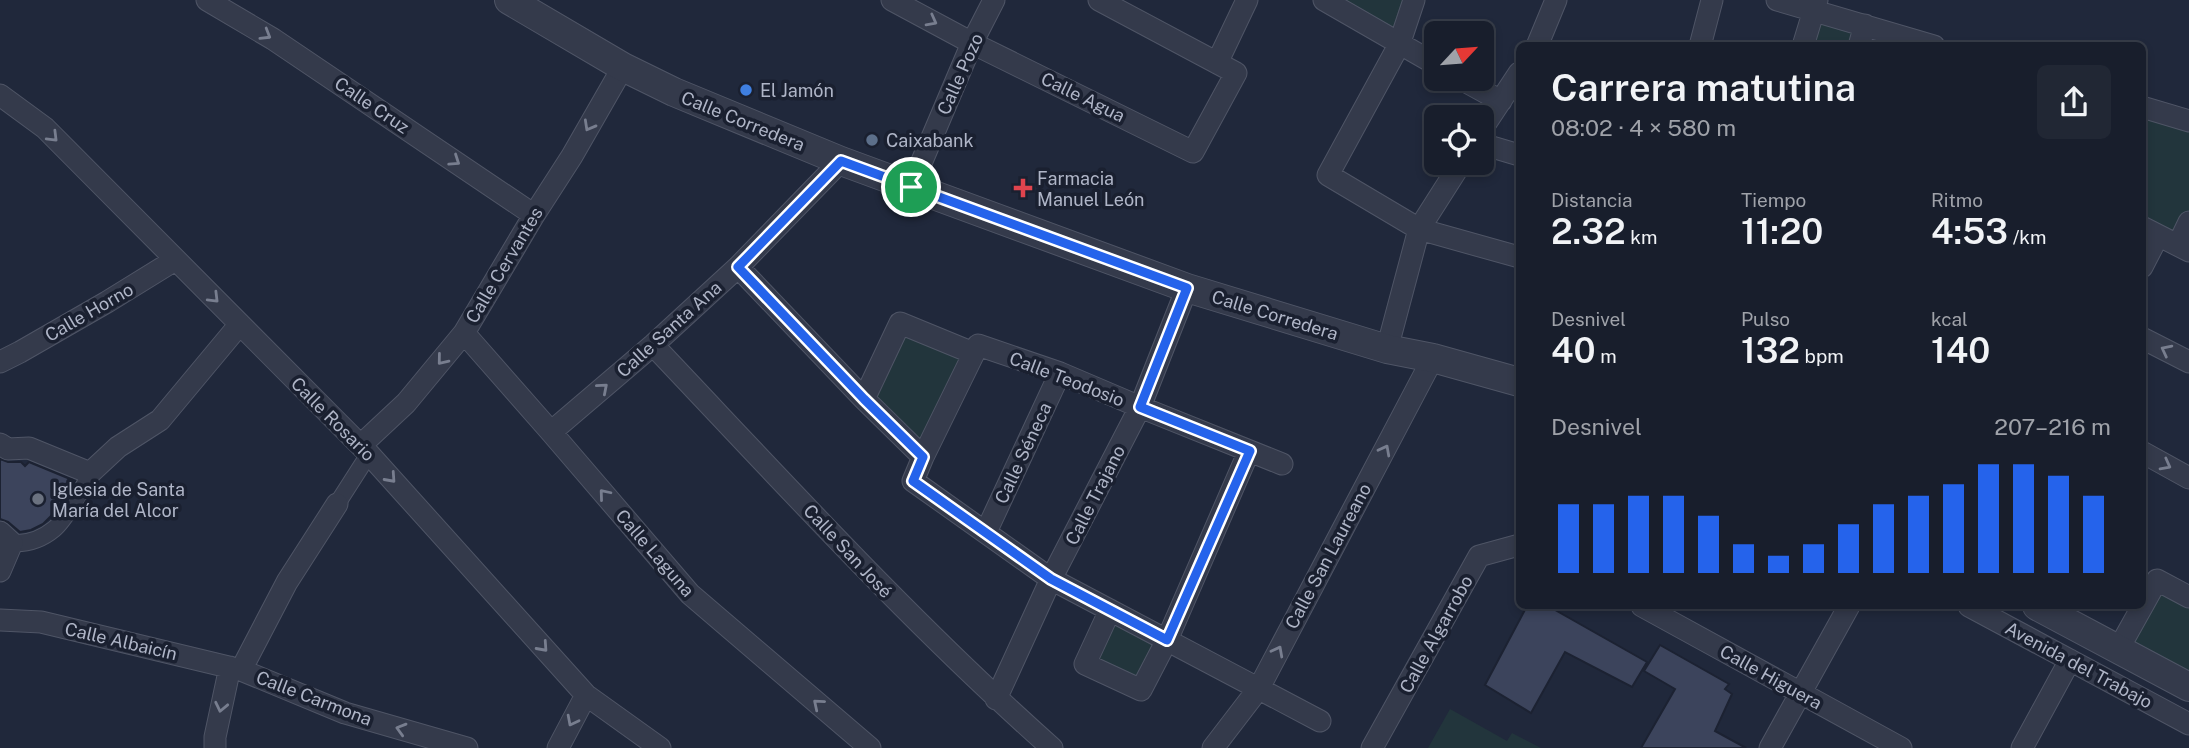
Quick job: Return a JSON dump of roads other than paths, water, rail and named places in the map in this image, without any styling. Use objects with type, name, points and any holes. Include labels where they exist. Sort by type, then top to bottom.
[{"type":"street","name":"Calle Cruz","points":[[207,0],[273,39],[534,215]]},
{"type":"street","name":"Calle Corredera","points":[[509,0],[622,67],[674,92],[841,161],[1187,288],[1387,349]]},
{"type":"street","name":"Calle Agua","points":[[892,0],[972,43],[1193,152],[1236,73],[1217,63]]},
{"type":"street","name":"Calle Pozo","points":[[911,187],[972,43],[994,0]]},
{"type":"street","points":[[1099,0],[1217,63],[1247,0]]},
{"type":"street","points":[[1324,0],[1424,58]]},
{"type":"street","points":[[1414,0],[1399,45],[1328,175],[1419,229],[1516,256]]},
{"type":"street","points":[[1539,42],[1556,0]]},
{"type":"street","points":[[1701,42],[1713,0]]},
{"type":"street","points":[[1777,0],[1816,5],[1865,25],[1921,42]]},
{"type":"street","points":[[1804,42],[1816,5]]},
{"type":"street","points":[[1859,42],[1865,25]]},
{"type":"street","name":"Calle Cervantes","points":[[365,450],[464,333],[572,156],[622,67]]},
{"type":"street","points":[[1494,111],[1516,78]]},
{"type":"street","points":[[1483,91],[1501,101]]},
{"type":"street","name":"Calle Rosario","points":[[0,95],[45,128],[365,450],[586,695],[660,748]]},
{"type":"street","points":[[2146,108],[2189,121]]},
{"type":"street","points":[[1494,148],[1516,154]]},
{"type":"street","name":"Calle Santa Ana","points":[[551,432],[653,345],[738,267],[841,161]]},
{"type":"street","points":[[1453,175],[1419,229],[1387,349],[1433,358],[1516,381]]},
{"type":"street","points":[[2146,249],[2150,231],[2183,248],[2189,222]]},
{"type":"street","name":"Calle Horno","points":[[0,362],[175,260]]},
{"type":"street","points":[[738,267],[923,457]]},
{"type":"street","name":"Calle Trajano","points":[[996,699],[1051,579],[1140,407],[1187,288]]},
{"type":"street","points":[[864,399],[900,323],[973,353],[913,481],[1051,579],[1320,721]]},
{"type":"street","points":[[0,572],[6,538],[27,544],[55,529],[86,485],[90,473],[118,447],[160,420],[240,324]]},
{"type":"street","name":"Calle Laguna","points":[[464,333],[690,594],[870,748]]},
{"type":"street","points":[[2146,340],[2189,362]]},
{"type":"street","name":"Calle San José","points":[[653,345],[906,611],[996,699],[1052,748]]},
{"type":"street","name":"Calle Teodosio","points":[[973,353],[978,345],[1060,373],[1282,464]]},
{"type":"street","name":"Calle San Laureano","points":[[1213,748],[1259,688],[1433,358]]},
{"type":"street","name":"Calle Séneca","points":[[986,533],[1060,373]]},
{"type":"street","points":[[0,444],[8,449],[30,448],[90,473]]},
{"type":"street","points":[[215,748],[215,737],[236,668],[337,504],[365,450]]},
{"type":"street","points":[[1110,610],[1085,664],[1141,690],[1167,640],[1250,451]]},
{"type":"street","points":[[2146,454],[2189,478]]},
{"type":"street","name":"Calle Algarrobo","points":[[1372,748],[1479,556],[1516,546]]},
{"type":"street","name":"Avenida del Trabajo","points":[[2146,600],[2157,580],[2189,597]]},
{"type":"street","name":"Calle Higuera","points":[[1647,609],[1901,748]]},
{"type":"street","points":[[1770,748],[1847,609]]},
{"type":"street","name":"Avenida del Trabajo","points":[[1975,609],[2189,724]]},
{"type":"street","name":"Avenida del Trabajo","points":[[2043,609],[2189,687]]},
{"type":"street","name":"Avenida del Trabajo","points":[[2119,648],[2141,609]]},
{"type":"street","name":"Calle Albaicín","points":[[0,620],[41,622],[236,668]]},
{"type":"street","points":[[2022,748],[2070,660]]},
{"type":"street","name":"Calle Carmona","points":[[236,668],[345,713],[467,748]]},
{"type":"street","points":[[558,748],[586,695]]},
{"type":"place","name":"El Jamón","points":[[746,90]]},
{"type":"place","name":"Caixabank","points":[[872,140]]},
{"type":"place","name":"Farmacia Manuel León","points":[[1023,188]]},
{"type":"place","name":"Iglesia de Santa María del Alcor","points":[[38,499]]}]
